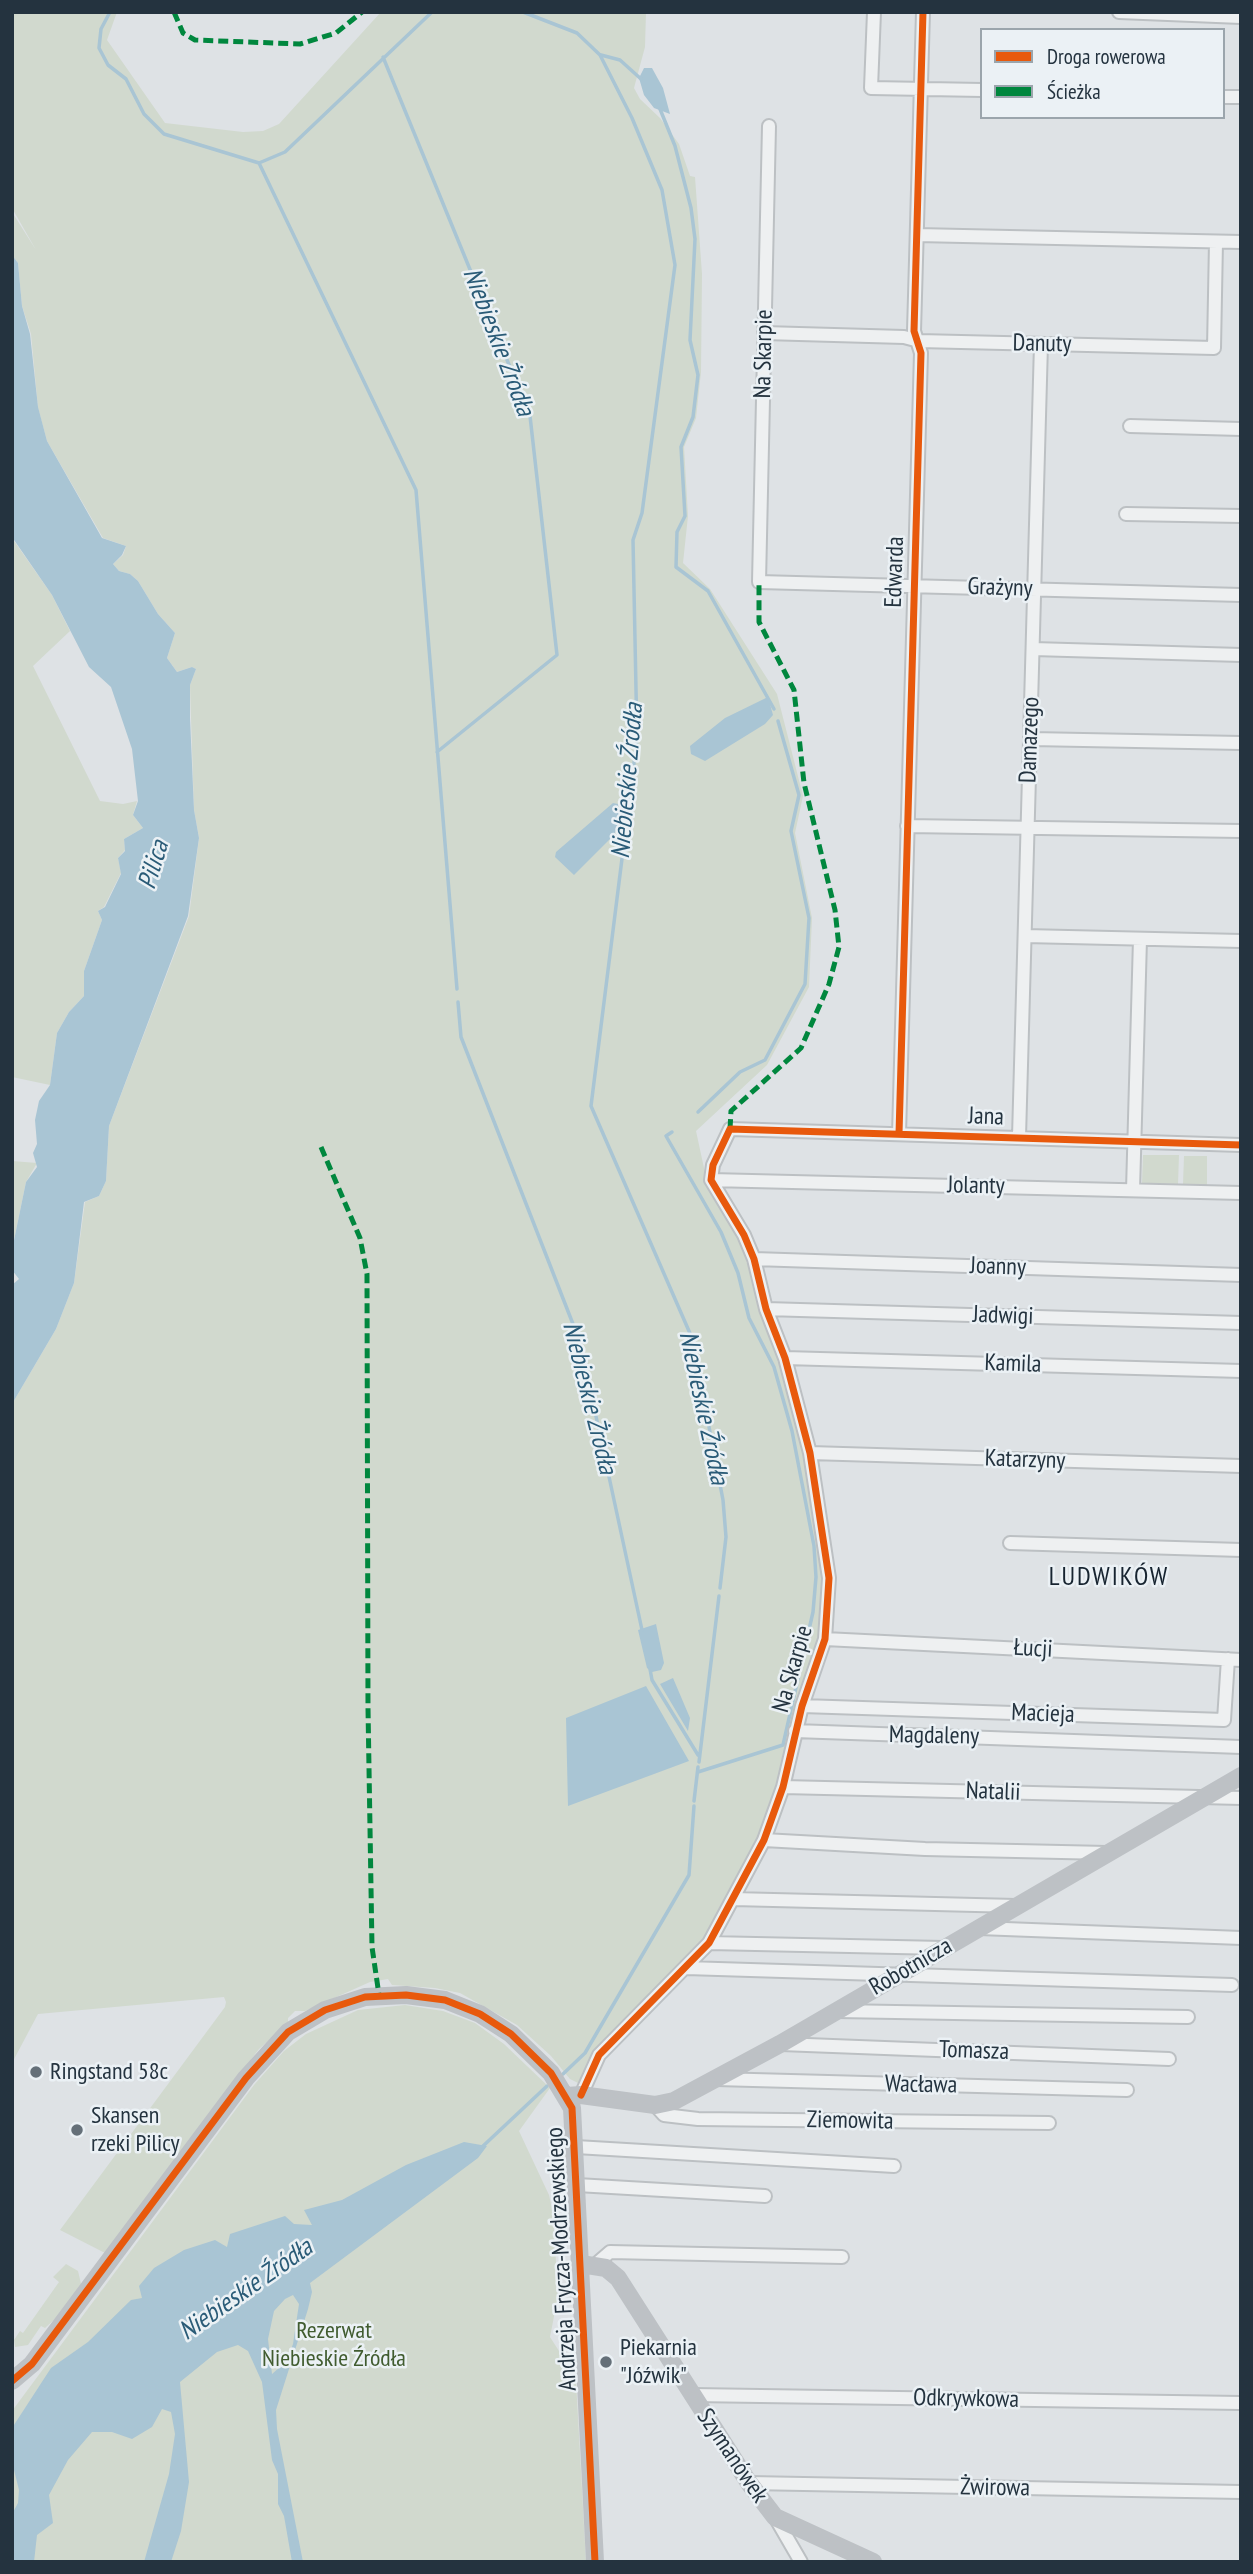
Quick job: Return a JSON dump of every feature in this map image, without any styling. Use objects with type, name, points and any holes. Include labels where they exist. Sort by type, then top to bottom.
[{"type":"street","points":[[874,12],[871,88],[980,90]]},
{"type":"street","name":"Edwarda","points":[[899,1134],[921,353],[914,331],[923,12]]},
{"type":"street","points":[[1119,12],[1241,17]]},
{"type":"street","name":"Na Skarpie","points":[[759,582],[769,126]]},
{"type":"street","points":[[917,235],[1241,242]]},
{"type":"street","name":"Danuty","points":[[764,333],[904,337],[919,341],[1214,348],[1216,242]]},
{"type":"street","name":"Damazego","points":[[1018,1137],[1041,344]]},
{"type":"street","points":[[1130,426],[1241,429]]},
{"type":"street","points":[[1126,514],[1241,516]]},
{"type":"street","name":"Grażyny","points":[[759,582],[1241,595]]},
{"type":"street","points":[[1033,649],[1241,654]]},
{"type":"street","points":[[1031,739],[1241,743]]},
{"type":"street","points":[[907,826],[1241,831]]},
{"type":"street","points":[[1025,936],[1241,941]]},
{"type":"street","points":[[1133,1190],[1140,939]]},
{"type":"street","name":"Jana","points":[[710,1180],[713,1165],[730,1129],[1241,1145]]},
{"type":"street","name":"Na Skarpie","points":[[574,2095],[599,2055],[709,1943],[764,1840],[783,1787],[802,1706],[825,1639],[829,1578],[810,1453],[785,1358],[766,1309],[754,1259],[744,1235],[710,1180]]},
{"type":"street","name":"Jolanty","points":[[710,1180],[1241,1193]]},
{"type":"street","name":"Joanny","points":[[754,1259],[1241,1275]]},
{"type":"street","name":"Jadwigi","points":[[766,1309],[1241,1323]]},
{"type":"street","name":"Kamila","points":[[785,1358],[1241,1371]]},
{"type":"street","name":"Katarzyny","points":[[810,1453],[1241,1466]]},
{"type":"street","points":[[1010,1543],[1241,1550]]},
{"type":"street","name":"Łucji","points":[[825,1639],[1234,1659]]},
{"type":"street","name":"Macieja","points":[[802,1706],[1224,1720],[1234,1659]]},
{"type":"street","name":"Magdaleny","points":[[796,1731],[1241,1747]]},
{"type":"street","name":"Robotnicza","points":[[574,2095],[655,2105],[674,2101],[780,2044],[1241,1776]]},
{"type":"street","name":"Natalii","points":[[783,1787],[1241,1798]]},
{"type":"street","points":[[764,1840],[925,1849],[1110,1853]]},
{"type":"street","points":[[733,1899],[1016,1906]]},
{"type":"street","points":[[978,1928],[1241,1938]]},
{"type":"street","points":[[709,1943],[944,1948]]},
{"type":"street","points":[[686,1968],[1232,1984]]},
{"type":"street","name":"Andrzeja Frycza-Modrzewskiego","points":[[12,2381],[32,2364],[261,2059],[288,2032],[312,2016],[352,2000],[379,1995],[419,1996],[456,2004],[511,2034],[574,2095],[577,2185],[588,2265],[595,2562]]},
{"type":"street","points":[[837,2011],[1188,2017]]},
{"type":"street","name":"Tomasza","points":[[780,2044],[1169,2059]]},
{"type":"street","name":"Wacława","points":[[715,2079],[1128,2090]]},
{"type":"street","name":"Ziemowita","points":[[655,2105],[664,2115],[698,2119],[1049,2123]]},
{"type":"street","points":[[576,2147],[894,2166]]},
{"type":"street","points":[[577,2185],[765,2196]]},
{"type":"street","points":[[588,2265],[610,2252],[842,2257]]},
{"type":"street","name":"Szymanówek","points":[[588,2265],[606,2268],[618,2278],[749,2483],[775,2517],[801,2562]]},
{"type":"street","name":"Odkrywkowa","points":[[692,2395],[1241,2403]]},
{"type":"street","name":"Żwirowa","points":[[749,2483],[1241,2492]]},
{"type":"street","points":[[775,2517],[873,2562]]},
{"type":"green space","points":[[12,12],[117,12],[107,40],[165,123],[243,132],[263,131],[279,124],[381,12],[646,12],[645,47],[634,88],[640,99],[660,118],[679,144],[690,176],[695,177],[702,274],[701,372],[696,418],[684,447],[688,516],[683,563],[710,589],[777,694],[803,796],[795,833],[812,918],[809,987],[767,1065],[696,1131],[707,1182],[742,1235],[782,1361],[807,1458],[825,1597],[817,1641],[780,1787],[760,1842],[705,1941],[578,2083],[570,2079],[551,2056],[517,2025],[460,1993],[392,1985],[388,1979],[370,1982],[305,2011],[295,2011],[288,2018],[288,2023],[259,2049],[105,2253],[60,2230],[225,2007],[226,2002],[224,1997],[38,2014],[12,2063],[12,1404],[56,1329],[74,1283],[85,1202],[99,1196],[106,1181],[109,1126],[189,916],[199,838],[194,810],[190,685],[196,669],[192,667],[177,672],[167,658],[175,633],[158,614],[138,581],[130,574],[119,571],[113,564],[123,555],[126,546],[103,538],[47,441],[38,408],[31,334],[22,306],[18,263],[12,255],[12,212],[36,250],[12,208]]},
{"type":"green space","points":[[12,538],[52,595],[70,631],[33,666],[100,801],[123,804],[137,801],[133,815],[143,828],[124,839],[125,850],[118,858],[121,873],[104,907],[98,911],[102,920],[84,971],[84,996],[69,1012],[57,1033],[50,1085],[12,1077]]},
{"type":"green space","points":[[1143,1155],[1179,1155],[1178,1184],[1142,1183]]},
{"type":"green space","points":[[1184,1156],[1207,1156],[1207,1185],[1183,1184]]},
{"type":"green space","points":[[12,1161],[37,1163],[26,1182],[12,1250]]},
{"type":"green space","name":"Rezerwat Niebieskie Źródła","points":[[405,2005],[443,2011],[475,2023],[504,2044],[550,2088],[519,2131],[549,2195],[553,2213],[558,2296],[550,2337],[559,2351],[575,2363],[586,2562],[12,2562],[12,2411],[254,2085],[284,2051],[306,2034],[358,2010]]},
{"type":"green space","points":[[66,2264],[78,2271],[82,2288],[67,2308],[45,2328],[41,2326],[28,2345],[15,2347],[14,2340],[20,2331],[23,2333],[59,2282],[53,2277]]},
{"type":"water","points":[[644,68],[652,68],[663,88],[670,114],[654,108],[644,95],[639,78]]},
{"type":"water","name":"Pilica","points":[[12,255],[18,263],[22,306],[30,334],[38,407],[47,441],[102,538],[126,546],[113,564],[119,571],[130,574],[138,581],[158,614],[175,633],[167,658],[177,672],[192,667],[196,669],[190,685],[190,718],[194,810],[199,838],[188,916],[109,1126],[106,1181],[99,1196],[84,1202],[74,1283],[56,1329],[12,1404],[12,1285],[19,1279],[12,1270],[12,1250],[26,1182],[37,1167],[33,1153],[37,1144],[35,1120],[39,1101],[50,1085],[57,1033],[69,1012],[84,996],[84,971],[102,920],[98,911],[105,907],[121,874],[118,858],[125,851],[124,839],[143,828],[133,815],[138,801],[132,749],[111,687],[89,667],[52,595],[12,537]]},
{"type":"water","points":[[768,697],[773,715],[765,724],[705,761],[691,754],[690,746],[725,718]]},
{"type":"water","points":[[613,803],[618,804],[620,823],[613,836],[574,875],[555,857],[556,852]]},
{"type":"water","points":[[656,1624],[664,1663],[661,1670],[652,1672],[647,1668],[638,1630]]},
{"type":"water","points":[[673,1678],[690,1718],[688,1731],[660,1684]]},
{"type":"water","points":[[646,1686],[689,1761],[568,1806],[566,1718]]},
{"type":"water","points":[[464,2142],[487,2146],[478,2158],[310,2283],[312,2292],[308,2309],[276,2410],[277,2429],[303,2562],[292,2562],[284,2516],[278,2504],[278,2474],[272,2460],[262,2382],[248,2351],[238,2345],[217,2352],[180,2382],[189,2482],[181,2531],[171,2562],[144,2562],[169,2474],[175,2434],[171,2412],[162,2409],[152,2427],[132,2439],[112,2432],[92,2432],[68,2460],[49,2495],[53,2523],[37,2535],[34,2562],[12,2562],[12,2514],[18,2503],[19,2490],[12,2462],[12,2428],[51,2368],[88,2342],[131,2300],[142,2298],[139,2286],[154,2268],[184,2250],[215,2240],[227,2247],[230,2234],[285,2216],[294,2224],[312,2225],[304,2210],[342,2200],[406,2165]],"holes":[[[293,2295],[299,2304],[293,2344],[287,2361],[272,2374],[268,2339],[274,2311]]]},
{"type":"waterway","name":"Niebieskie Źródła","points":[[110,12],[101,29],[99,48],[108,65],[126,79],[144,114],[164,134],[259,163],[285,152],[432,12]]},
{"type":"waterway","name":"Niebieskie Źródła","points":[[523,12],[577,33],[600,55],[632,118],[662,190],[675,265],[642,513],[633,540],[637,739],[591,1106],[692,1338],[723,1500],[726,1537],[720,1588]]},
{"type":"waterway","points":[[601,55],[620,60],[641,79]]},
{"type":"waterway","name":"Niebieskie Żródła","points":[[383,57],[530,416],[557,655],[437,752]]},
{"type":"waterway","points":[[660,109],[675,146],[691,208],[695,239],[690,340],[698,375],[693,417],[681,447],[685,516],[677,532],[676,567],[708,591],[774,709]]},
{"type":"waterway","name":"Niebieskie Żródła","points":[[259,163],[416,490],[457,989]]},
{"type":"waterway","points":[[698,1112],[740,1072],[765,1060],[805,984],[809,918],[791,831],[799,795],[778,721]]},
{"type":"waterway","name":"Niebieskie Żródła","points":[[458,1002],[461,1037],[580,1342],[642,1630]]},
{"type":"waterway","points":[[672,1132],[666,1136],[721,1232],[738,1273],[749,1318],[774,1367],[792,1431],[814,1546],[816,1577],[813,1612],[783,1745],[698,1772]]},
{"type":"waterway","name":"Niebieskie Źródła","points":[[699,1762],[719,1596]]},
{"type":"waterway","name":"Niebieskie Żródła","points":[[650,1669],[652,1680],[698,1755]]},
{"type":"waterway","name":"Niebieskie Źródła","points":[[694,1801],[698,1767]]},
{"type":"waterway","name":"Niebieskie Źródła","points":[[563,2074],[585,2053],[689,1875],[694,1806]]},
{"type":"waterway","name":"Niebieskie Źródła","points":[[482,2147],[547,2086]]},
{"type":"marked path","points":[[174,12],[183,33],[195,40],[300,44],[336,33],[362,12]]},
{"type":"marked path","points":[[730,1129],[731,1111],[801,1048],[829,984],[839,947],[835,910],[804,783],[794,690],[759,622],[759,582]]},
{"type":"marked path","points":[[321,1147],[360,1238],[367,1274],[368,1708],[372,1947],[379,1995]]},
{"type":"cycle path","points":[[899,1134],[921,353],[914,331],[923,12]]},
{"type":"cycle path","points":[[581,2095],[599,2055],[709,1943],[764,1840],[783,1787],[802,1706],[825,1639],[829,1578],[810,1453],[785,1358],[766,1309],[754,1259],[744,1235],[711,1180],[713,1165],[730,1129],[1241,1145]]},
{"type":"cycle path","points":[[12,2381],[32,2364],[246,2078],[288,2032],[325,2010],[365,1997],[406,1995],[445,2000],[480,2014],[511,2034],[551,2073],[572,2108],[595,2562]]},
{"type":"place","name":"Ringstand 58c","points":[[36,2072]]},
{"type":"place","name":"Skansen rzeki Pilicy","points":[[77,2130]]},
{"type":"place","name":"Piekarnia \"Jóźwik\"","points":[[606,2362]]},
{"type":"district","name":"LUDWIKÓW","points":[[1109,1578]]}]
